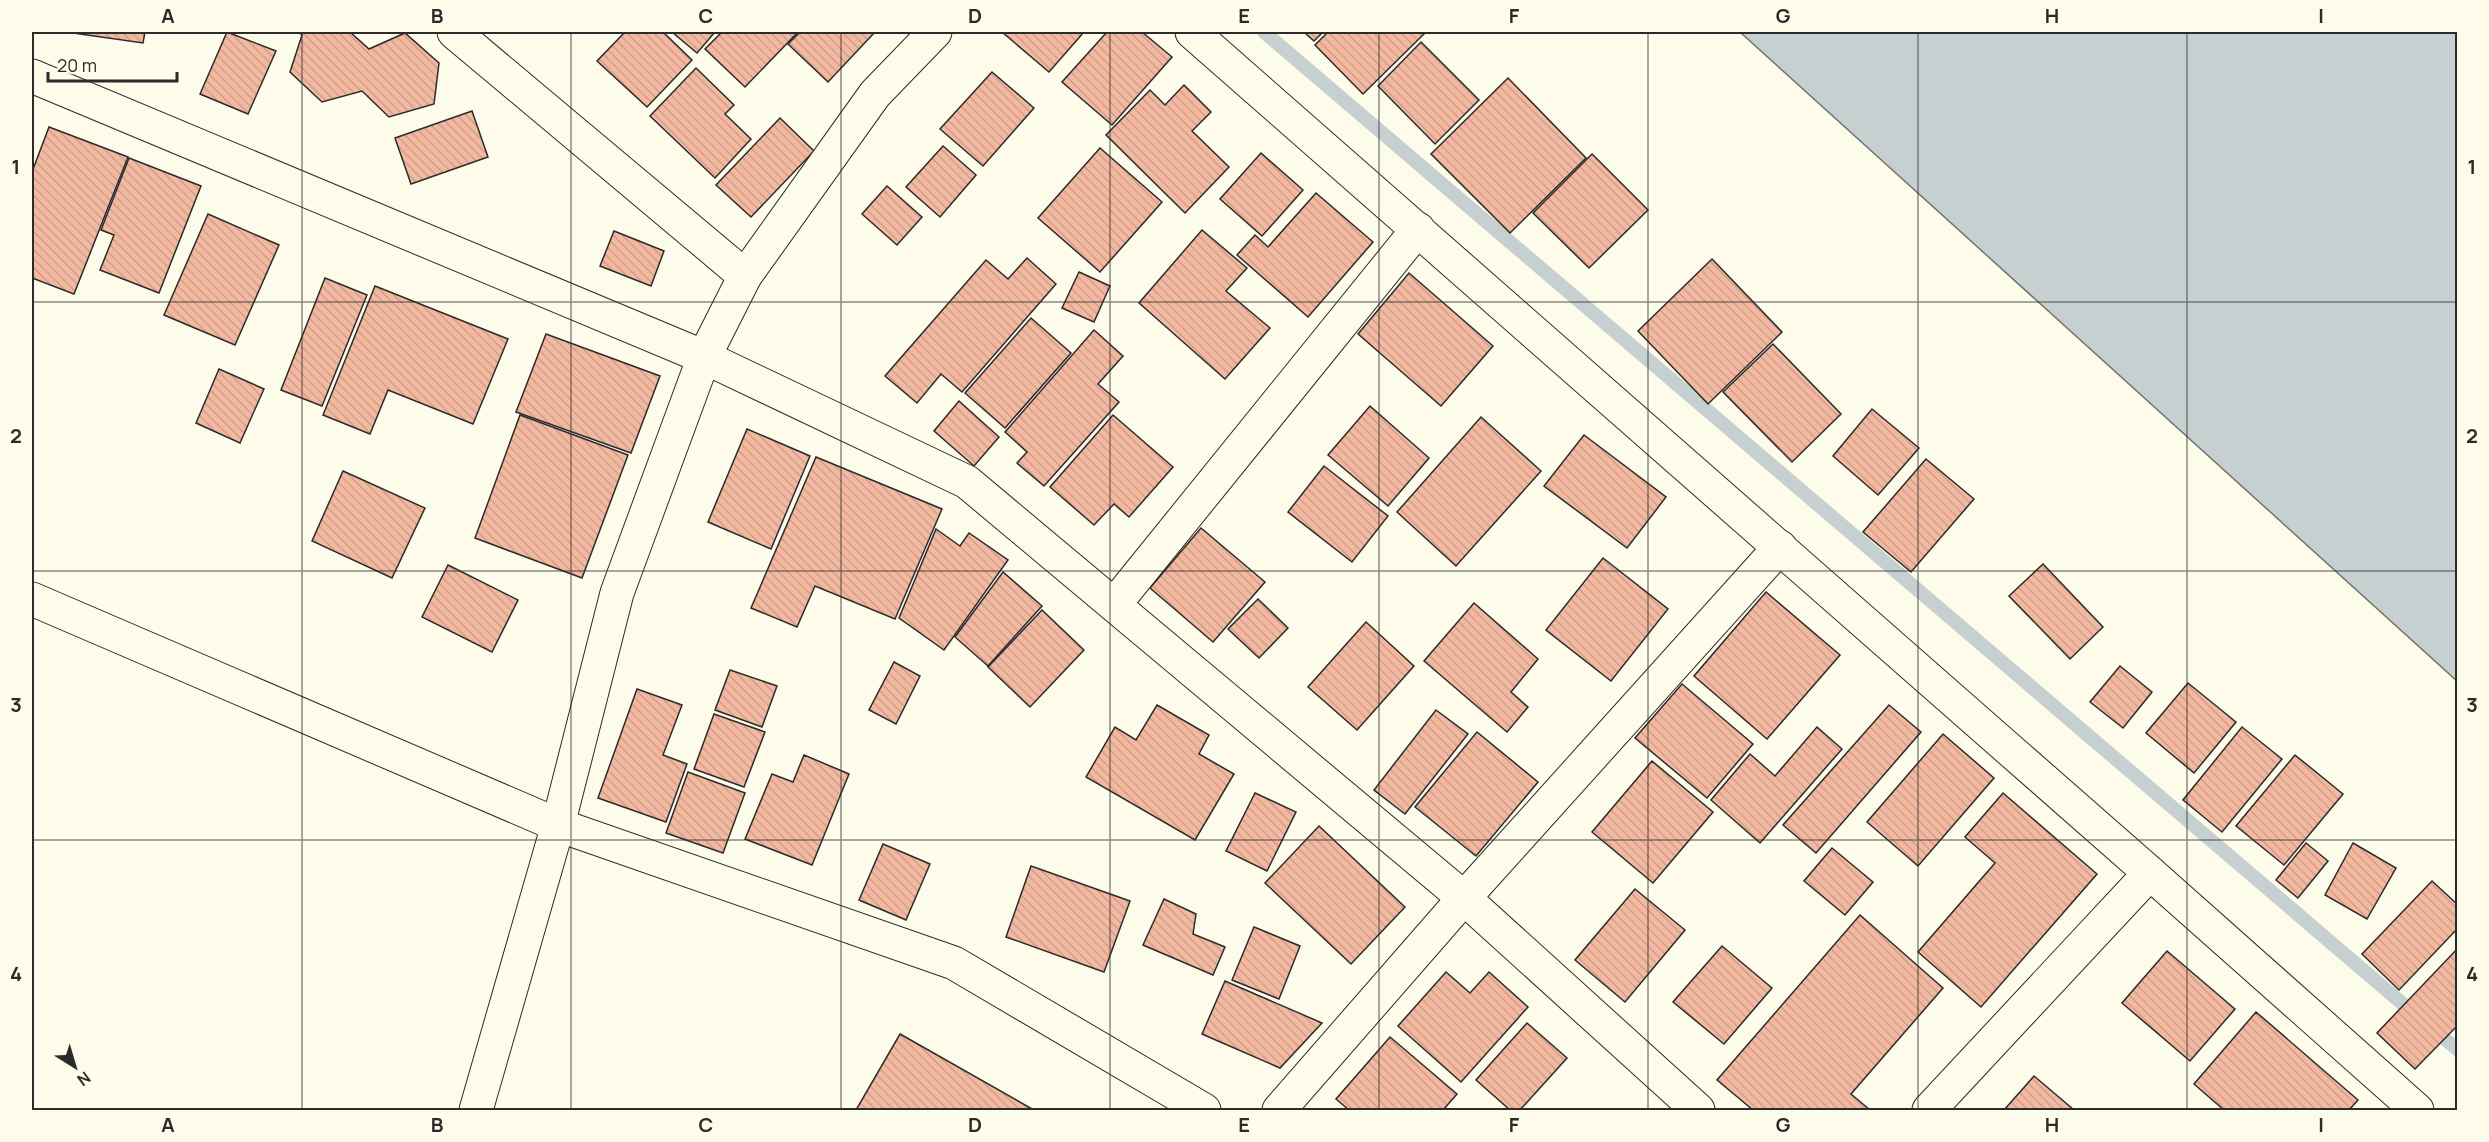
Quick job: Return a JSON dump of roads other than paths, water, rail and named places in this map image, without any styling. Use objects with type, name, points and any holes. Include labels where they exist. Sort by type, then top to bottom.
[{"type":"street","points":[[454,32],[745,276]]},
{"type":"street","points":[[476,1110],[558,825],[617,593],[704,357],[745,276],[874,94],[935,32]]},
{"type":"street","points":[[1192,32],[1780,547],[2417,1110]]},
{"type":"street","points":[[32,76],[704,357],[967,482],[1464,898],[1698,1110]]},
{"type":"street","points":[[1114,605],[1418,229]]},
{"type":"street","points":[[1279,1110],[1464,898],[1780,547]]},
{"type":"street","points":[[32,599],[558,825],[954,963],[1204,1110]]},
{"type":"street","points":[[1929,1110],[2150,873]]},
{"type":"waterway","points":[[1264,32],[2417,1016]]},
{"type":"waterway","points":[[2432,1028],[2458,1050]]}]
